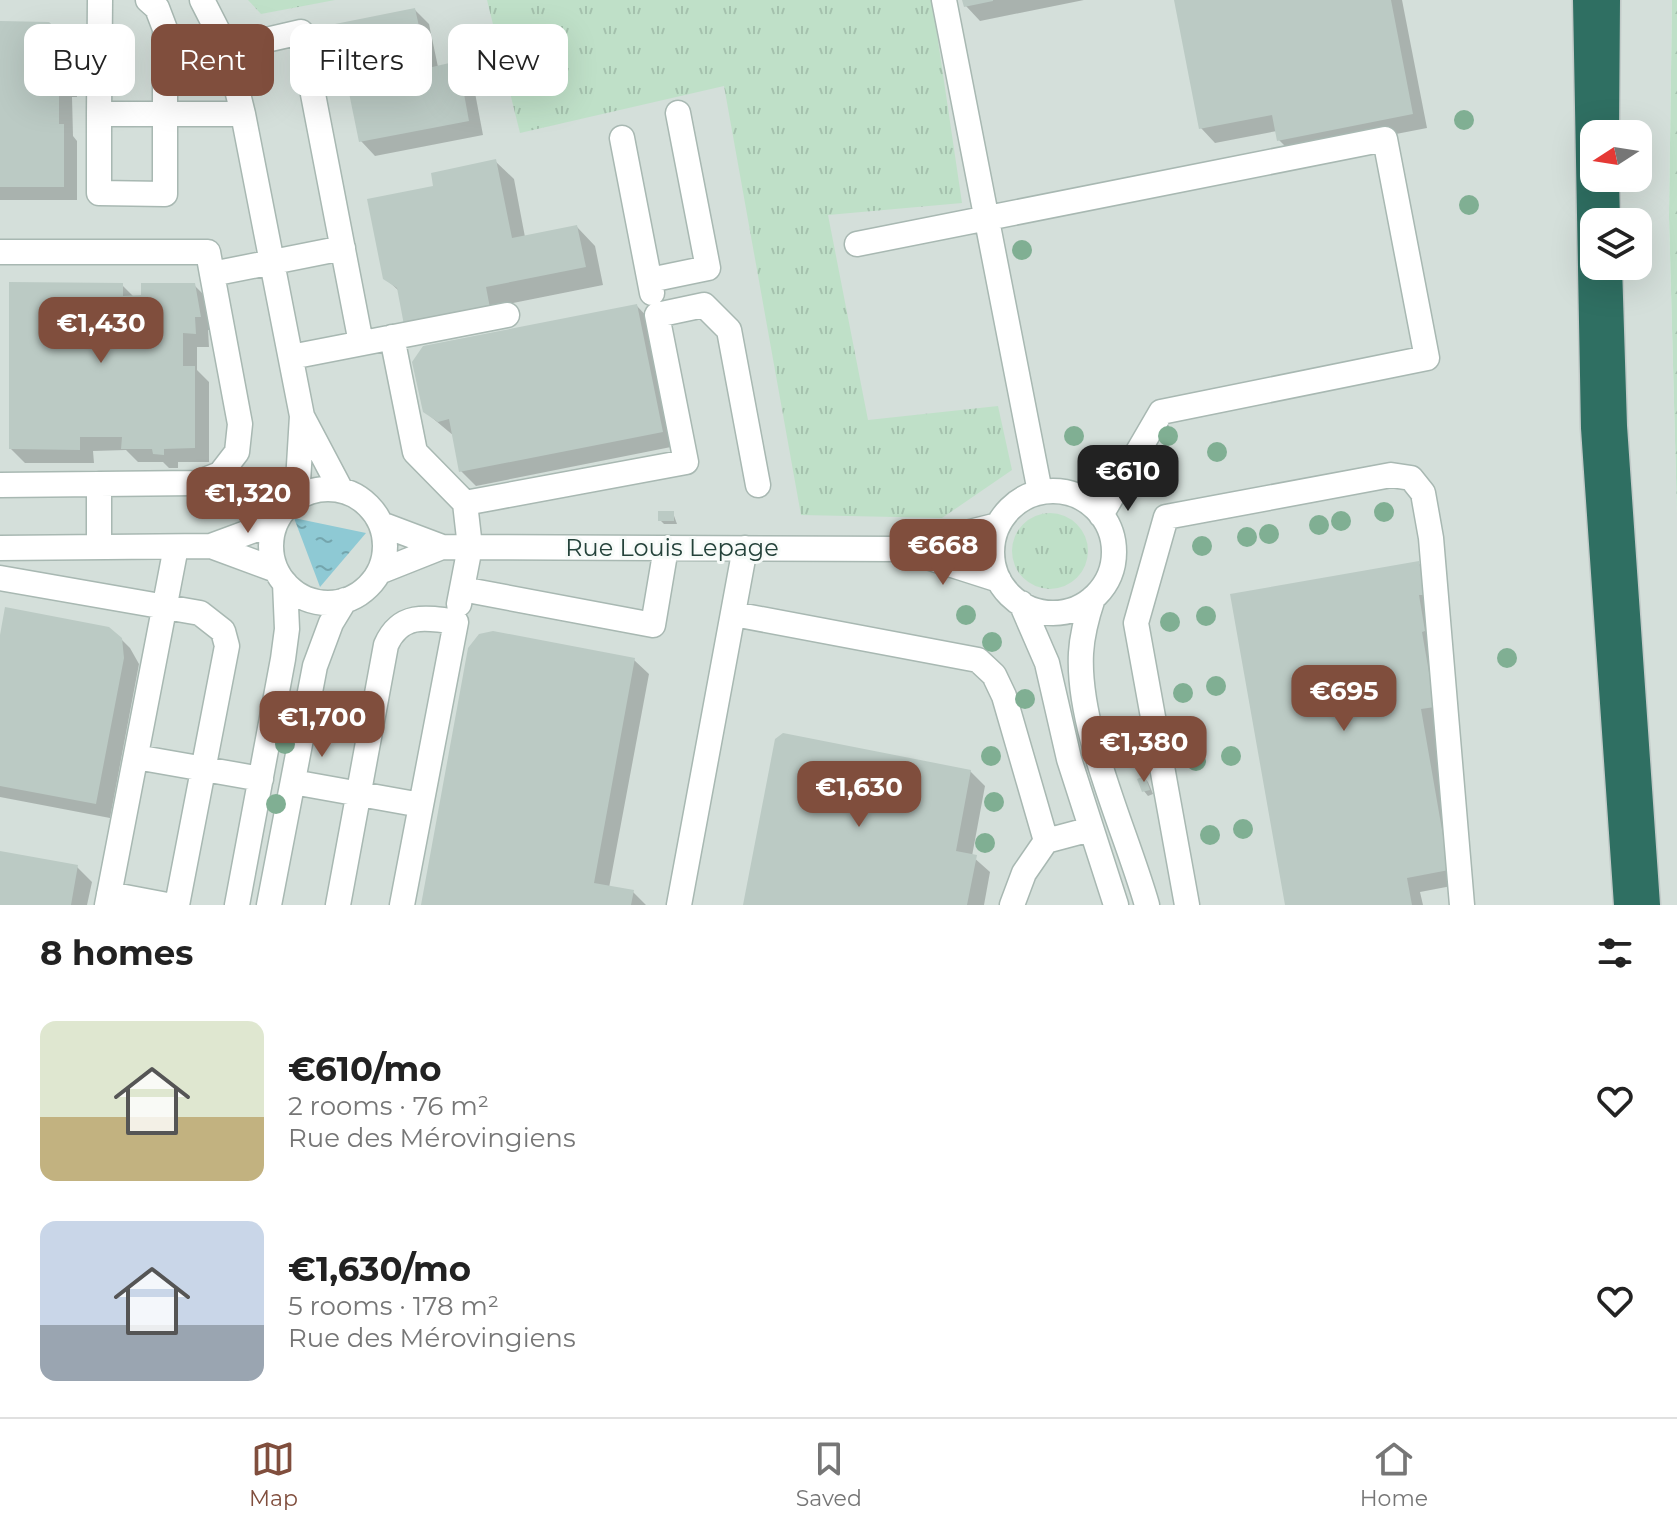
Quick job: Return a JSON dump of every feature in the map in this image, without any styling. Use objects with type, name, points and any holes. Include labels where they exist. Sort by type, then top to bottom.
[{"type":"highway","points":[[1585,0],[1593,428],[1626,905]]},
{"type":"highway","points":[[1607,120],[1608,0]]},
{"type":"highway","points":[[1610,280],[1615,426],[1648,905]]},
{"type":"street","points":[[100,0],[99,193],[165,194],[165,29],[157,8],[148,0]]},
{"type":"street","points":[[202,0],[214,24]]},
{"type":"street","points":[[944,0],[1040,492]]},
{"type":"street","points":[[274,38],[301,32],[361,343]]},
{"type":"street","points":[[239,96],[302,416],[297,498]]},
{"type":"street","points":[[650,280],[708,268],[678,113]]},
{"type":"street","points":[[99,114],[243,114]]},
{"type":"street","points":[[465,503],[686,462],[622,138]]},
{"type":"street","points":[[857,244],[1385,139],[1427,358],[1161,412],[1101,515]]},
{"type":"street","points":[[212,274],[343,248]]},
{"type":"street","points":[[0,252],[208,252],[240,424],[237,452],[220,474],[197,483],[0,485]]},
{"type":"street","points":[[657,315],[704,305],[729,330],[758,485]]},
{"type":"street","points":[[291,357],[507,315]]},
{"type":"street","points":[[392,337],[415,452],[465,503],[470,547],[402,905]]},
{"type":"street","points":[[302,416],[341,490]]},
{"type":"street","points":[[1187,905],[1136,623],[1166,517],[1391,475],[1411,478],[1423,493],[1431,538],[1462,905]]},
{"type":"street","points":[[99,484],[99,547]]},
{"type":"street","points":[[177,905],[227,646],[223,631],[213,620],[200,613],[5,578],[5,548],[211,546],[276,522],[297,498],[319,489],[341,490],[365,502],[381,524],[384,556],[379,572],[359,594],[345,600],[313,601],[281,576],[211,546]]},
{"type":"street","points":[[1116,905],[1069,759],[1047,663],[1021,603],[999,580],[992,553],[998,525],[1022,499],[1040,492],[1074,494],[1101,515],[1109,528],[1114,559],[1110,574],[1093,598],[1083,631],[1082,682],[1097,751],[1147,905]]},
{"type":"street","points":[[237,905],[287,629],[281,576],[271,546],[276,522]]},
{"type":"street","name":"Rue Louis Lepage","points":[[381,524],[442,547],[902,549],[998,525]]},
{"type":"street","points":[[167,905],[108,899],[176,547]]},
{"type":"street","name":"Rue Louis Lepage","points":[[379,572],[442,547]]},
{"type":"street","points":[[462,589],[653,625],[666,548]]},
{"type":"street","points":[[679,905],[745,548]]},
{"type":"street","name":"Rue Louis Lepage","points":[[902,549],[999,580]]},
{"type":"street","points":[[1114,559],[1153,562]]},
{"type":"street","points":[[1021,603],[1058,613],[1093,598]]},
{"type":"street","points":[[269,905],[315,666],[331,623],[345,600]]},
{"type":"street","points":[[734,614],[978,660],[994,675],[1004,696],[1046,841]]},
{"type":"street","points":[[338,905],[386,645],[393,629],[407,620],[425,617],[456,622]]},
{"type":"street","points":[[136,757],[261,779]]},
{"type":"street","points":[[293,782],[421,805]]},
{"type":"street","points":[[1012,905],[1024,873],[1046,841],[1091,829]]},
{"type":"shaded area","points":[[0,0],[1672,0],[1669,216],[1677,514],[1677,905],[0,905]]},
{"type":"green space","points":[[248,0],[335,0],[261,14]]},
{"type":"green space","points":[[487,0],[932,0],[962,203],[828,215],[868,420],[998,406],[1012,470],[942,518],[801,515],[724,86],[520,133],[511,96],[568,96],[568,24],[493,24]]},
{"type":"green space","points":[[1672,0],[1677,0],[1677,514],[1669,216]]},
{"type":"green space","points":[[1050,513],[1065,516],[1077,524],[1085,536],[1088,551],[1085,566],[1077,578],[1065,586],[1050,589],[1035,586],[1023,578],[1015,566],[1012,551],[1015,536],[1023,524],[1035,516]]},
{"type":"water","points":[[294,518],[366,533],[320,587]]},
{"type":"building","points":[[962,0],[993,0],[993,1],[964,7]]},
{"type":"building","points":[[1174,0],[1391,0],[1413,114],[1277,141],[1272,115],[1199,129]]},
{"type":"building","points":[[415,8],[418,24],[335,24]]},
{"type":"building","points":[[0,21],[49,22],[51,24],[24,24],[24,96],[59,96],[59,124],[64,124],[64,187],[0,187]]},
{"type":"building","points":[[448,63],[448,96],[464,96],[469,121],[359,142],[350,96],[432,96],[432,67]]},
{"type":"building","points":[[496,159],[512,238],[577,225],[586,267],[486,287],[490,308],[404,325],[397,288],[383,279],[367,199],[433,186],[431,173]]},
{"type":"building","points":[[9,282],[123,283],[123,296],[141,295],[141,283],[195,283],[201,317],[195,317],[196,334],[183,333],[183,366],[195,366],[195,448],[164,449],[164,455],[153,454],[152,449],[121,449],[122,437],[80,437],[80,450],[9,449]]},
{"type":"building","points":[[637,304],[663,432],[459,472],[449,419],[438,422],[423,412],[412,362],[423,346]]},
{"type":"building","points":[[658,511],[674,511],[674,521],[658,521]]},
{"type":"building","points":[[1419,561],[1425,595],[1419,595],[1425,631],[1422,632],[1435,707],[1421,709],[1449,870],[1407,878],[1412,905],[1285,905],[1230,594]]},
{"type":"building","points":[[5,607],[109,627],[122,638],[124,658],[96,804],[0,786],[0,635]]},
{"type":"building","points":[[493,631],[635,658],[594,883],[634,890],[631,905],[421,905],[468,648],[479,634]]},
{"type":"building","points":[[783,733],[971,770],[956,851],[977,855],[967,905],[743,905],[775,739]]},
{"type":"building","points":[[1145,776],[1150,790],[1142,792],[1137,779]]},
{"type":"building","points":[[0,851],[78,865],[71,905],[0,905]]}]
